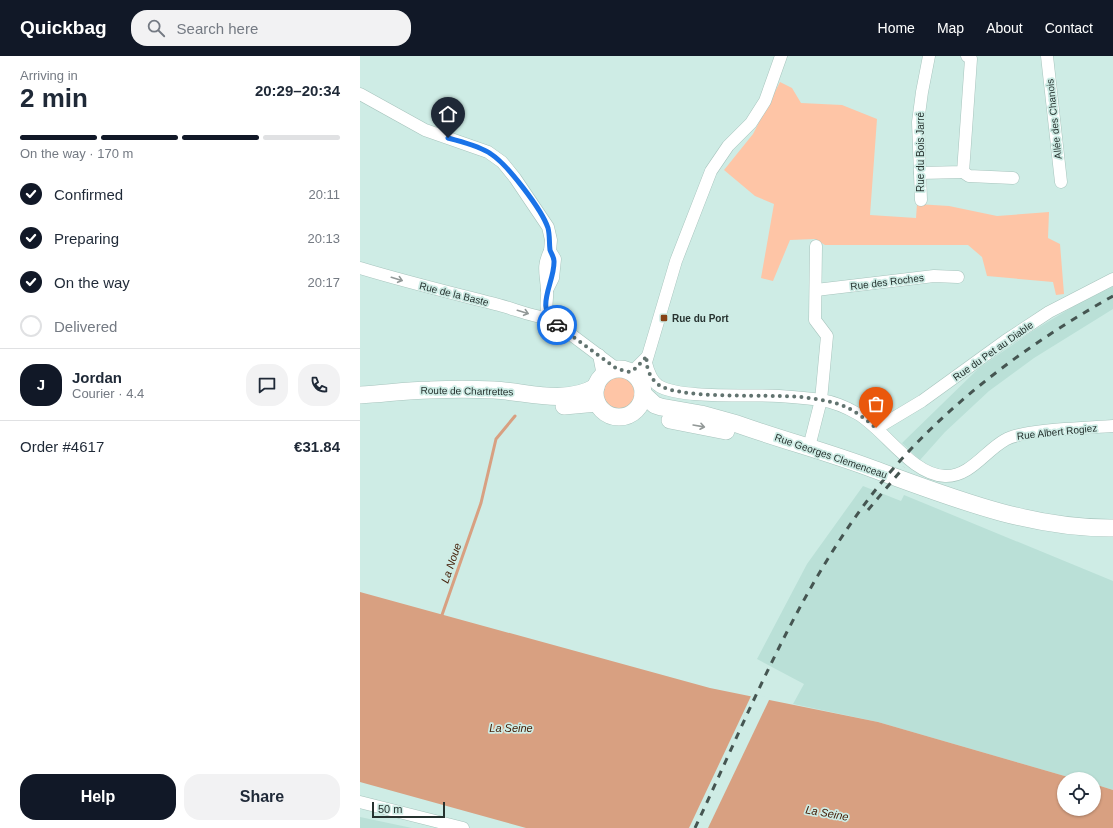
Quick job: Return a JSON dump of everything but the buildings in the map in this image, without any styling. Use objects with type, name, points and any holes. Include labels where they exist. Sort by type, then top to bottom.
[{"type":"main road","points":[[609,381],[640,381],[643,391],[642,401],[634,413],[620,417],[613,417],[601,409],[609,381]]},
{"type":"main road","name":"Route de Chartrettes","points":[[360,396],[499,400],[542,407],[609,381]]},
{"type":"main road","name":"Rue Georges Clemenceau","points":[[643,391],[655,405],[719,419],[809,447],[960,500],[1010,514],[1082,527],[1113,528]]},
{"type":"main road","name":"Rue Georges Clemenceau","points":[[634,413],[717,430],[762,433]]},
{"type":"street","points":[[643,391],[642,376],[646,359],[676,261],[711,171],[728,146],[751,123],[765,101],[781,56]]},
{"type":"street","name":"Rue du Bois Jarré","points":[[921,200],[918,122],[929,56]]},
{"type":"street","points":[[963,172],[971,59],[967,56]]},
{"type":"street","name":"Allée des Chanois","points":[[1047,56],[1061,182]]},
{"type":"street","points":[[360,94],[425,130],[492,154],[515,178],[544,219],[550,234],[550,251],[555,259],[553,278],[547,290],[546,306],[549,318],[598,355],[609,381],[636,368],[646,359]]},
{"type":"street","points":[[920,173],[963,172],[969,176],[1013,178]]},
{"type":"street","points":[[809,447],[819,413],[821,400],[826,336],[815,320],[816,246]]},
{"type":"street","name":"Rue de la Baste","points":[[360,268],[540,317],[549,318]]},
{"type":"street","name":"Rue des Roches","points":[[816,290],[934,276],[958,276]]},
{"type":"street","name":"Rue du Pet au Diable","points":[[876,428],[922,401],[1005,341],[1049,312],[1113,279]]},
{"type":"street","name":"Rue Albert Rogiez","points":[[646,359],[653,380],[659,386],[668,389],[706,394],[779,396],[821,400],[844,406],[858,414],[876,428],[920,468],[928,472],[945,476],[954,475],[972,467],[1007,439],[1023,434],[1113,426]]},
{"type":"street","points":[[360,802],[463,828]]},
{"type":"shaded area","points":[[780,82],[792,88],[801,103],[842,105],[877,119],[870,215],[916,218],[917,204],[949,206],[997,216],[1049,212],[1048,238],[1060,244],[1064,294],[1056,295],[1053,282],[987,276],[982,257],[968,245],[825,245],[815,239],[790,240],[773,281],[761,278],[774,204],[755,196],[724,170],[753,134]]},
{"type":"shaded area","points":[[1113,286],[1113,309],[1034,358],[989,391],[945,432],[920,460],[902,443],[979,368],[1031,332],[1084,300]]},
{"type":"shaded area","points":[[618,376],[628,379],[633,384],[636,394],[633,404],[628,409],[618,412],[608,409],[603,404],[600,394],[603,384],[608,379]]},
{"type":"shaded area","points":[[863,486],[901,501],[904,495],[1113,581],[1113,790],[1101,786],[1101,772],[1057,772],[1057,774],[878,722],[793,704],[804,684],[757,659],[807,564]]},
{"type":"shaded area","points":[[360,817],[412,828],[360,828]]},
{"type":"water","name":"La Seine","points":[[360,592],[710,688],[878,722],[1057,774],[1057,816],[1101,816],[1101,786],[1113,790],[1113,828],[526,828],[360,782]]},
{"type":"pier","points":[[752,694],[770,698],[708,828],[689,828]]},
{"type":"waterway","name":"La Noue","points":[[440,617],[442,615],[481,503],[496,439],[515,416]]},
{"type":"railway","points":[[695,828],[755,696],[799,609],[823,567],[877,488],[928,431],[956,405],[1016,358],[1080,315],[1113,296]]},
{"type":"railway","points":[[868,510],[904,467]]},
{"type":"way so far","points":[[557,325],[617,369],[630,372],[647,356],[646,363],[653,380],[659,386],[668,389],[680,392],[706,394],[779,396],[821,400],[844,406],[858,414],[876,428]]},
{"type":"place","name":"Rue du Port","points":[[664,318]]},
{"type":"route","points":[[448,138],[488,152],[502,162],[544,219],[550,234],[550,251],[555,259],[553,278],[547,290],[546,312],[551,321],[557,325]]}]
